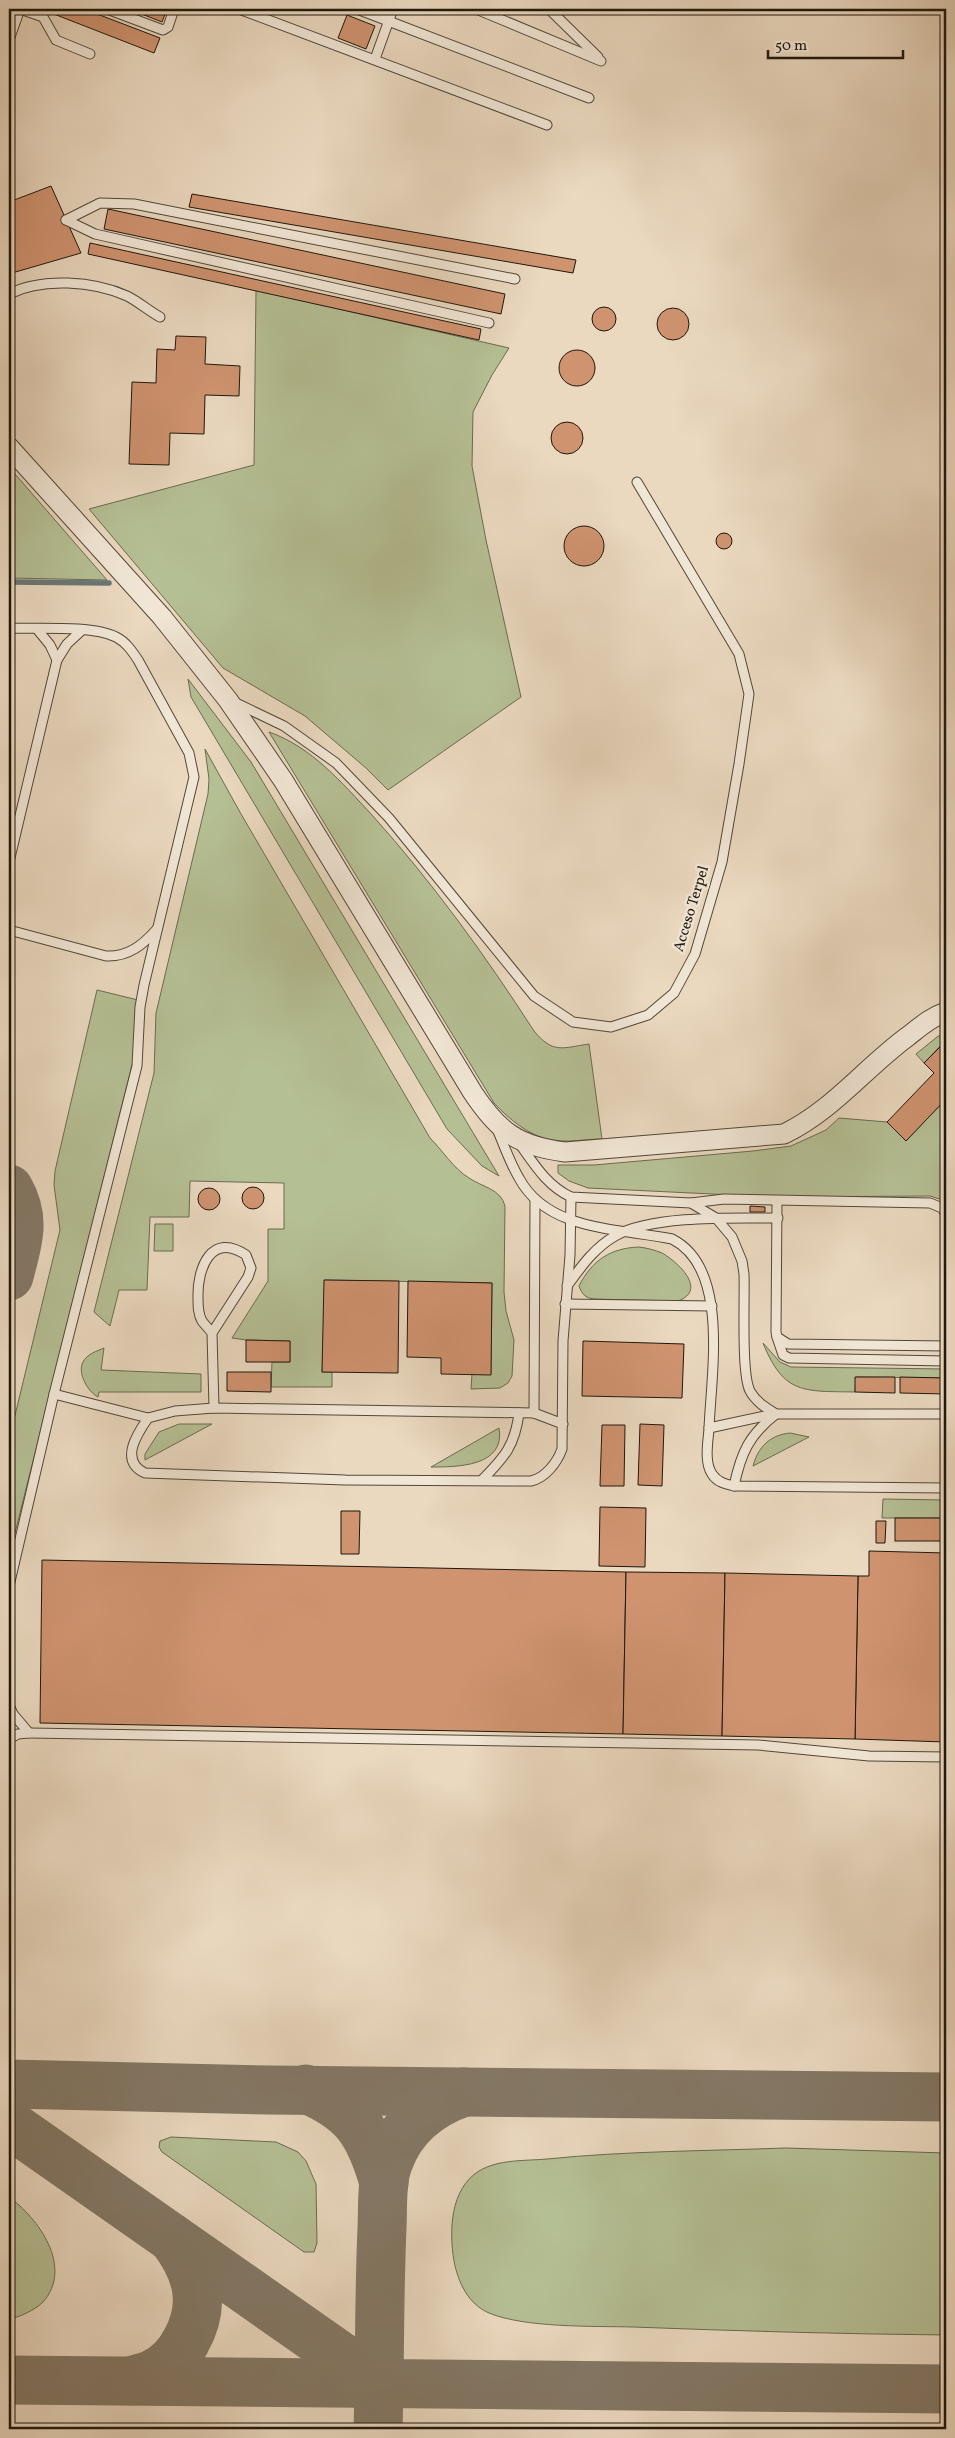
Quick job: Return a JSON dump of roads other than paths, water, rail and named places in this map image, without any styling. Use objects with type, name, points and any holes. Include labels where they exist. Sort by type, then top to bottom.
[{"type":"street","points":[[9,447],[162,617],[228,700],[283,780],[473,1093],[495,1123],[516,1139],[530,1146],[564,1152],[784,1134],[806,1124],[890,1050],[936,1016],[946,1012]]},
{"type":"lane","points":[[107,9],[163,30],[168,27],[174,9]]},
{"type":"lane","points":[[239,9],[547,125]]},
{"type":"lane","points":[[357,9],[589,98]]},
{"type":"lane","points":[[375,59],[393,9]]},
{"type":"lane","points":[[476,9],[601,61],[549,9]]},
{"type":"lane","points":[[9,40],[18,10],[43,17],[56,40],[90,54]]},
{"type":"lane","points":[[489,323],[95,234],[66,220],[100,203],[134,204],[515,279]]},
{"type":"lane","points":[[9,294],[51,283],[90,284],[127,296],[160,318]]},
{"type":"lane","name":"Acceso Terpel","points":[[228,700],[284,726],[336,763],[389,818],[534,996],[572,1022],[611,1026],[648,1015],[674,993],[695,954],[722,862],[749,694],[739,654],[637,482]]},
{"type":"lane","points":[[9,628],[82,630],[106,633],[118,638],[127,646],[142,668],[188,753],[193,766],[192,790],[140,1007],[138,1066],[54,1394],[9,1586]]},
{"type":"lane","points":[[36,629],[50,646],[57,660]]},
{"type":"lane","points":[[9,862],[57,660],[67,644],[82,630]]},
{"type":"lane","points":[[9,930],[116,957],[137,948],[158,927]]},
{"type":"lane","points":[[495,1123],[519,1179],[535,1199],[556,1214],[591,1226],[626,1230],[672,1239],[684,1244],[694,1254],[705,1277],[712,1306],[707,1454],[711,1473],[724,1484],[734,1486],[946,1488]]},
{"type":"lane","points":[[516,1139],[546,1180],[560,1192],[571,1198],[691,1203],[724,1199],[930,1204],[942,1208],[946,1214]]},
{"type":"lane","points":[[148,1418],[134,1438],[132,1447],[133,1464],[138,1470],[145,1473],[345,1480],[531,1481],[538,1479],[559,1458],[562,1450],[563,1340],[571,1198]]},
{"type":"lane","points":[[534,1413],[535,1199]]},
{"type":"lane","points":[[777,1201],[777,1337],[783,1355],[790,1358],[946,1360]]},
{"type":"lane","points":[[691,1203],[716,1218],[732,1237],[742,1260],[749,1389],[756,1399],[776,1414]]},
{"type":"lane","points":[[567,1286],[590,1255],[626,1230],[645,1225],[716,1218],[778,1218]]},
{"type":"lane","points":[[212,1333],[202,1320],[199,1310],[198,1287],[202,1265],[206,1257],[214,1251],[224,1248],[240,1250],[250,1261],[248,1277],[212,1333],[214,1408]]},
{"type":"lane","points":[[565,1304],[712,1306]]},
{"type":"lane","points":[[777,1337],[788,1344],[946,1346]]},
{"type":"lane","points":[[54,1394],[148,1418],[175,1411],[214,1408],[534,1413],[563,1424]]},
{"type":"lane","points":[[482,1480],[504,1458],[514,1438],[519,1413]]},
{"type":"lane","points":[[734,1486],[738,1466],[747,1445],[757,1430],[776,1414]]},
{"type":"lane","points":[[709,1428],[776,1414],[946,1414]]},
{"type":"lane","points":[[9,1705],[12,1714],[29,1732]]},
{"type":"lane","points":[[9,1739],[18,1734],[29,1732],[758,1745],[869,1756],[946,1757]]},
{"type":"waterway","points":[[9,582],[109,583]]}]
